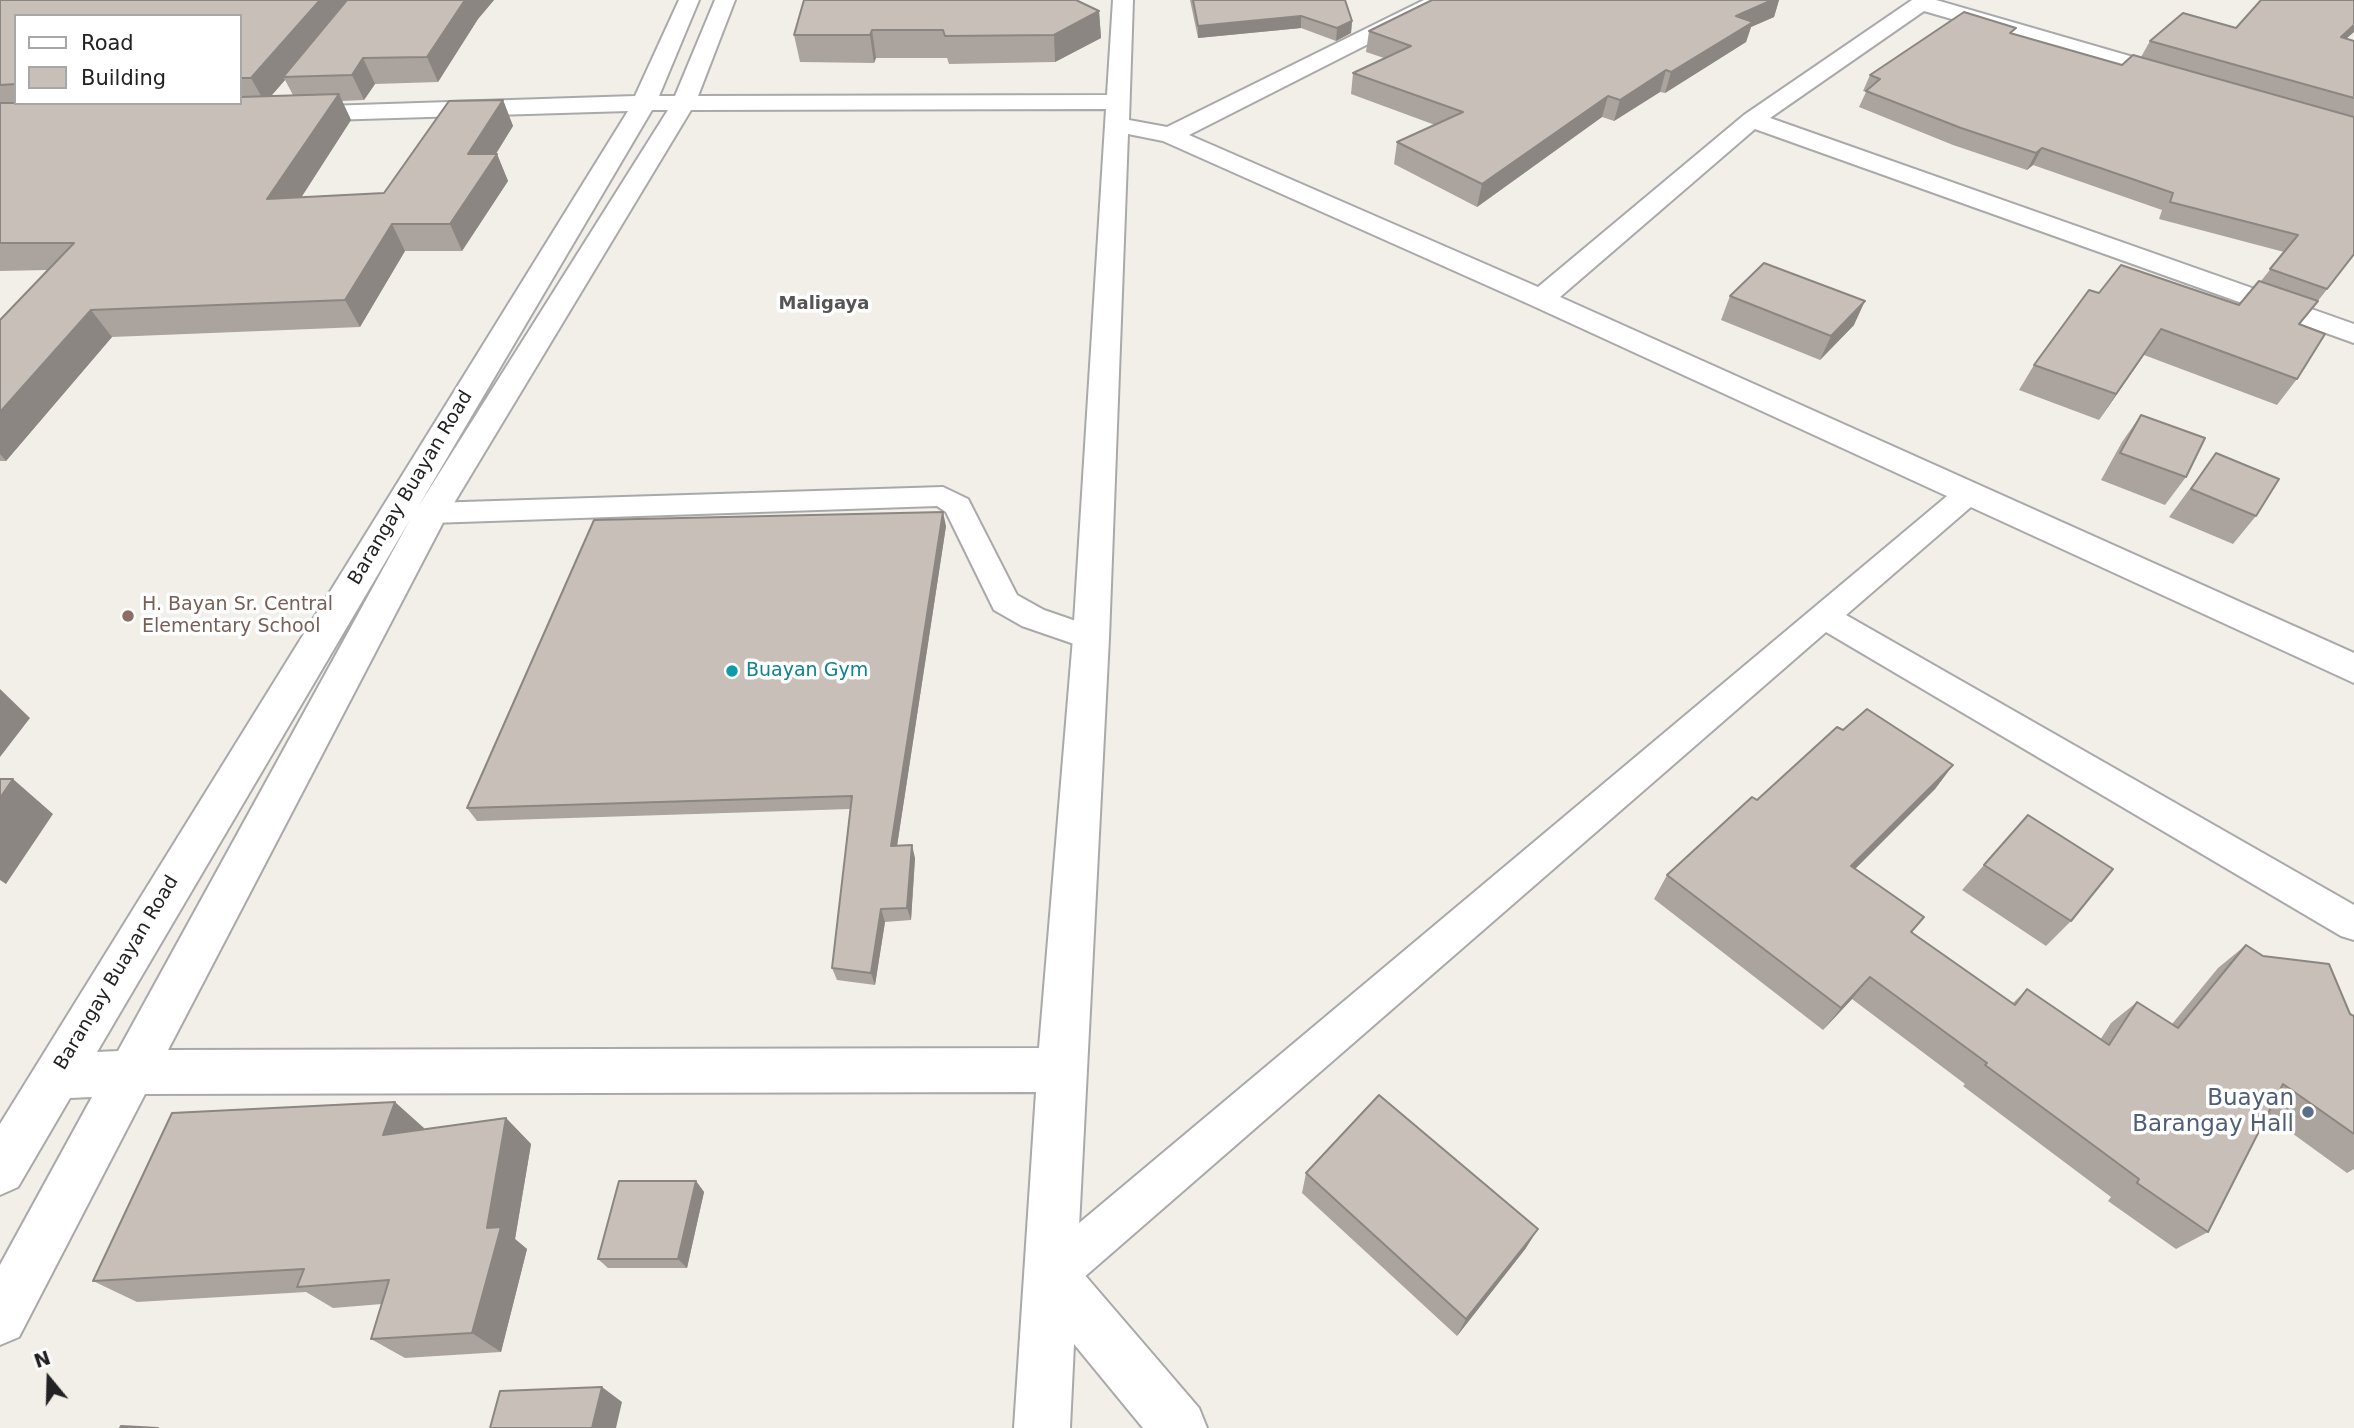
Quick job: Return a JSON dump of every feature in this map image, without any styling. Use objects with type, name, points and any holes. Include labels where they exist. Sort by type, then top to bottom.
[{"type":"street","points":[[1042,1428],[1061,1070],[1091,638],[1123,0]]},
{"type":"street","points":[[1170,135],[1411,6],[1440,0]]},
{"type":"street","points":[[1541,299],[1752,120],[1923,1],[2197,82]]},
{"type":"street","points":[[2,1310],[134,1072],[431,513],[683,104],[723,5],[686,6]]},
{"type":"street","name":"Barangay Buayan Road","points":[[0,1170],[645,103],[686,6]]},
{"type":"street","points":[[288,94],[271,115],[645,103],[1117,114],[1541,299],[2354,669]]},
{"type":"street","points":[[1752,120],[2354,334]]},
{"type":"street","points":[[54,1077],[134,1072],[1061,1070]]},
{"type":"street","points":[[1051,1276],[1179,1428]]},
{"type":"lane","points":[[1051,1276],[1969,493]]},
{"type":"lane","points":[[431,513],[943,496],[958,506],[1005,602],[1033,618],[1091,638]]},
{"type":"lane","points":[[1823,617],[2354,924]]},
{"type":"building","points":[[0,0],[320,0],[251,78],[242,78],[242,14],[14,14],[14,84],[0,85]]},
{"type":"building","points":[[347,0],[465,0],[427,57],[363,58],[352,75],[283,77]]},
{"type":"building","points":[[804,0],[1076,0],[1099,11],[1054,35],[945,36],[943,30],[872,30],[870,35],[794,35]]},
{"type":"building","points":[[1193,0],[1345,0],[1352,21],[1337,28],[1301,16],[1198,26]]},
{"type":"building","points":[[1432,0],[1772,0],[1736,16],[1753,22],[1671,72],[1666,70],[1620,100],[1608,96],[1482,184],[1397,142],[1463,112],[1353,73],[1411,46],[1369,31]]},
{"type":"building","points":[[2261,0],[2354,0],[2354,25],[2341,37],[2354,41],[2354,98],[2150,41],[2183,13],[2236,28]]},
{"type":"building","points":[[1964,12],[2016,28],[2010,33],[2122,65],[2133,55],[2354,117],[2354,254],[2327,289],[2270,269],[2298,235],[2170,202],[2173,193],[2042,148],[2036,153],[1961,128],[1866,91],[1880,79],[1870,75]]},
{"type":"building","points":[[339,94],[267,199],[384,193],[449,101],[503,100],[468,154],[497,154],[450,224],[392,224],[345,300],[91,310],[0,412],[0,320],[74,243],[0,243],[0,103],[242,105],[242,97]]},
{"type":"building","points":[[1764,263],[1865,301],[1831,336],[1730,296]]},
{"type":"building","points":[[2121,265],[2239,305],[2259,281],[2318,301],[2299,324],[2325,334],[2297,379],[2161,329],[2116,394],[2034,365],[2089,290],[2099,293]]},
{"type":"building","points":[[2141,415],[2205,438],[2186,477],[2120,453]]},
{"type":"building","points":[[2216,453],[2279,479],[2256,516],[2191,489]]},
{"type":"building","name":"Buayan Gym","points":[[943,512],[891,846],[912,845],[907,908],[881,909],[871,973],[832,968],[852,796],[467,808],[594,520]]},
{"type":"building","points":[[1867,709],[1953,765],[1851,866],[1924,917],[1911,932],[2015,1005],[2027,989],[2109,1045],[2137,1002],[2178,1028],[2246,945],[2263,956],[2329,964],[2350,1014],[2354,1016],[2354,1134],[2283,1084],[2208,1232],[2137,1183],[2139,1179],[1870,977],[1841,1008],[1667,875],[1752,797],[1757,800],[1837,727],[1843,730]]},
{"type":"building","points":[[0,779],[13,779],[0,798]]},
{"type":"building","points":[[2028,815],[2113,869],[2071,921],[1984,865]]},
{"type":"building","points":[[1379,1095],[1538,1229],[1466,1319],[1306,1173]]},
{"type":"building","points":[[395,1102],[383,1135],[506,1118],[487,1228],[501,1227],[472,1333],[371,1339],[389,1280],[297,1287],[304,1269],[93,1281],[172,1113]]},
{"type":"building","points":[[619,1181],[696,1181],[678,1259],[598,1259]]},
{"type":"building","points":[[602,1387],[592,1428],[490,1428],[500,1391]]},
{"type":"building","points":[[121,1426],[158,1428],[120,1428]]},
{"type":"place","name":"H. Bayan Sr. Central Elementary School","points":[[128,616]]},
{"type":"place","name":"Buayan Gym","points":[[732,671]]},
{"type":"place","name":"Buayan Barangay Hall","points":[[2308,1112]]},
{"type":"district","name":"Maligaya","points":[[824,304]]}]
